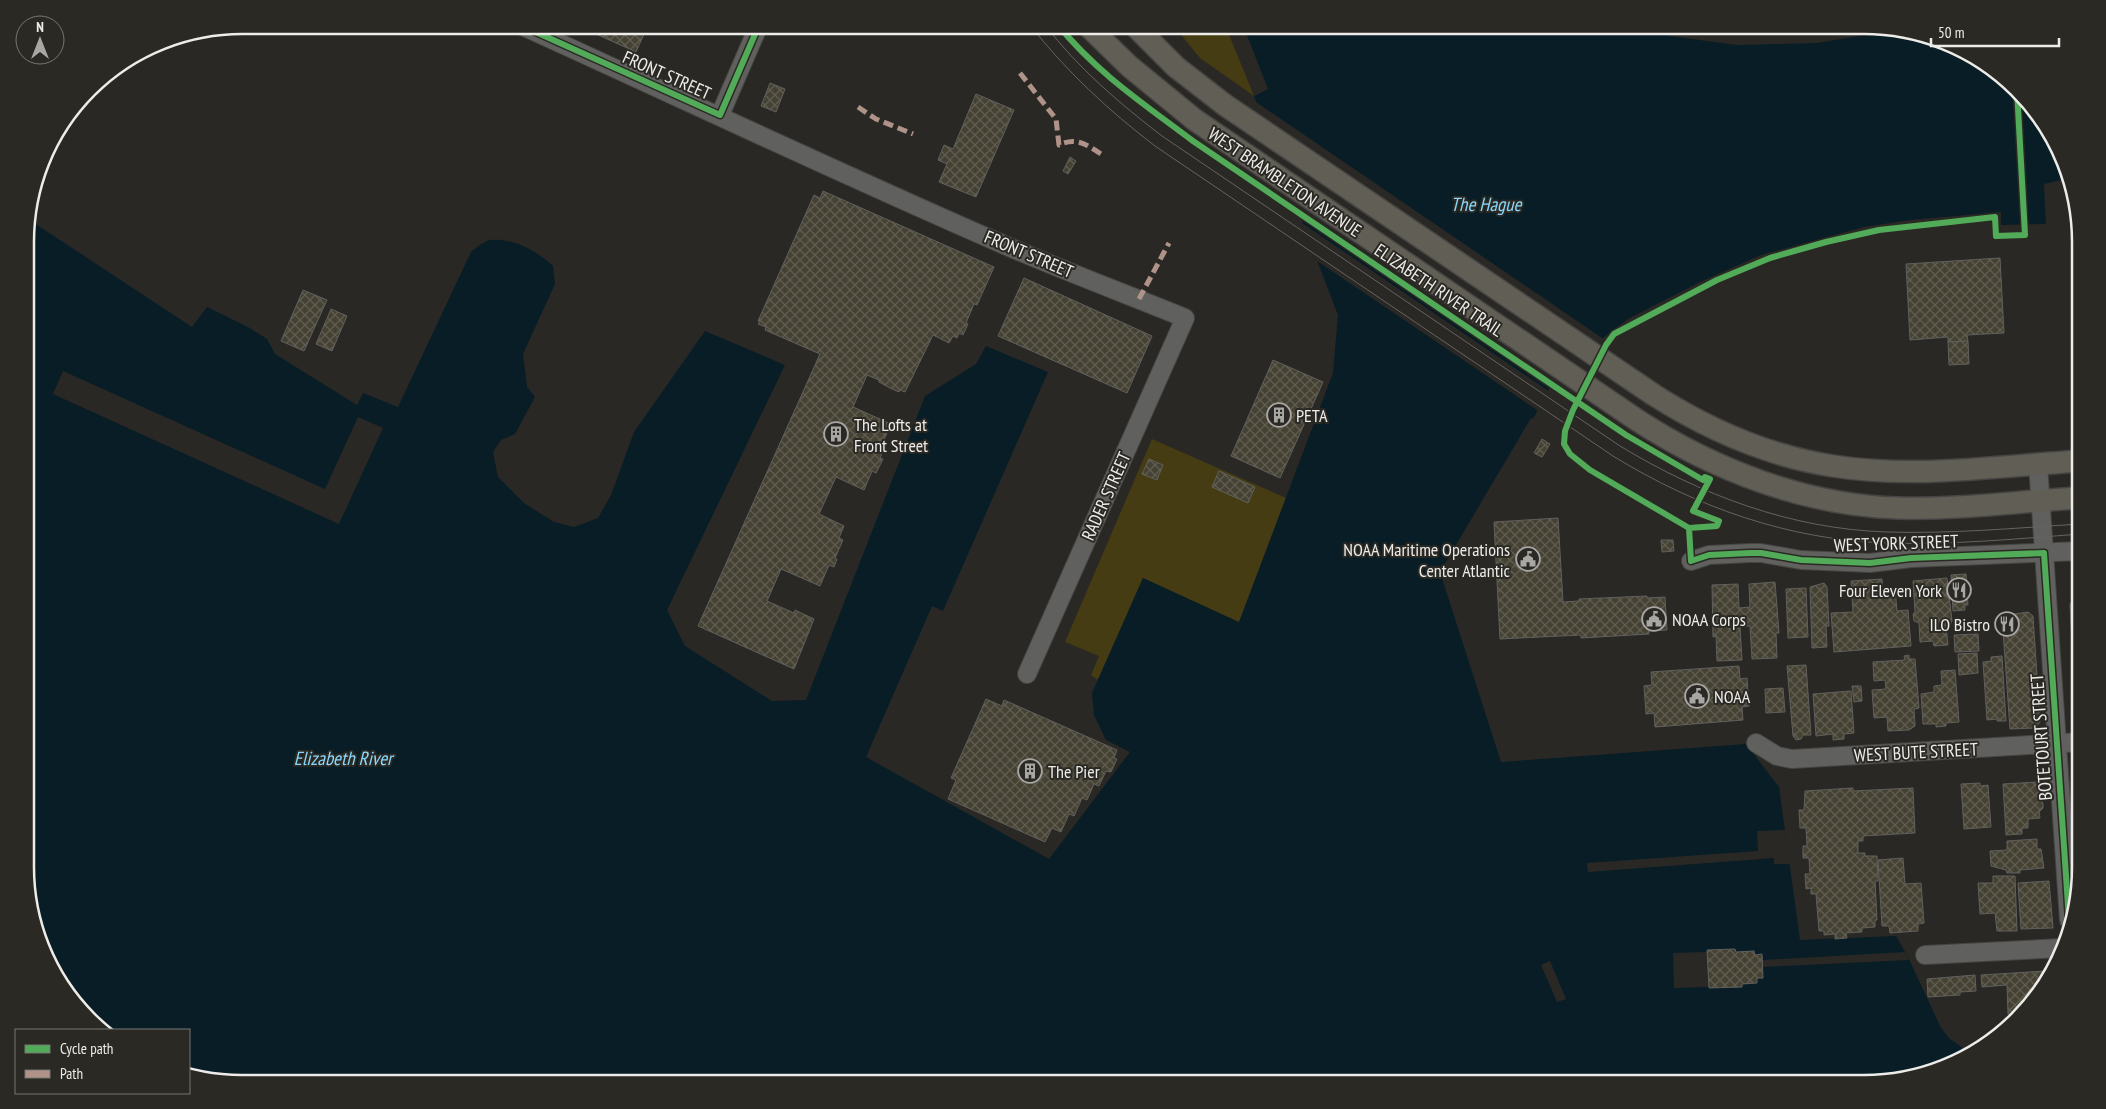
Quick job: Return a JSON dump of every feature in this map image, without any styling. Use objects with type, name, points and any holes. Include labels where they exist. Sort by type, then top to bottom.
[{"type":"main road","name":"WEST BRAMBLETON AVENUE","points":[[1096,34],[1129,66],[1174,104],[1238,151],[1637,420],[1678,444],[1746,476],[1795,492],[1837,502],[1916,508],[2072,498]]},
{"type":"main road","name":"WEST BRAMBLETON AVENUE","points":[[1142,34],[1161,54],[1245,119],[1654,395],[1704,425],[1772,452],[1832,466],[1907,471],[2072,462]]},
{"type":"street","name":"FRONT STREET","points":[[540,34],[1011,248],[1185,318]]},
{"type":"street","points":[[720,115],[755,34]]},
{"type":"street","name":"RADER STREET","points":[[1027,674],[1185,318]]},
{"type":"street","name":"BOTETOURT STREET","points":[[2038,464],[2068,907]]},
{"type":"street","name":"WEST YORK STREET","points":[[1691,561],[1710,555],[1750,553],[1801,560],[1870,563],[1911,558],[2072,551]]},
{"type":"street","name":"WEST BUTE STREET","points":[[1756,743],[1777,756],[1792,759],[2072,742]]},
{"type":"street","points":[[1926,955],[2055,948]]},
{"type":"shaded area","points":[[1180,34],[1229,34],[1254,96],[1200,58]]},
{"type":"shaded area","points":[[1152,439],[1286,498],[1239,623],[1143,578],[1098,680],[1091,675],[1099,656],[1065,642]]},
{"type":"water","name":"Elizabeth River","points":[[1247,34],[1662,34],[1737,45],[1817,43],[1878,34],[1918,41],[1956,55],[1980,69],[2001,85],[2021,105],[2037,126],[2051,150],[2062,180],[2044,184],[2046,224],[2001,225],[2001,212],[1910,220],[1864,227],[1761,255],[1700,282],[1628,319],[1554,379],[1533,419],[1531,418],[1440,572],[1501,762],[1746,744],[1779,787],[1800,940],[1896,936],[1908,957],[1941,1028],[1949,1038],[1964,1049],[1918,1068],[1878,1075],[228,1075],[190,1068],[190,1029],[111,1029],[77,994],[55,959],[45,934],[38,908],[34,881],[35,223],[192,327],[207,307],[248,327],[267,339],[275,354],[357,405],[363,393],[398,407],[471,252],[489,240],[500,240],[517,243],[540,255],[553,266],[555,284],[523,354],[527,387],[535,397],[515,434],[501,440],[493,452],[498,477],[524,503],[554,522],[574,527],[598,518],[611,495],[634,432],[705,331],[785,365],[667,610],[685,646],[772,701],[806,700],[925,396],[976,364],[986,346],[1048,372],[943,611],[932,606],[866,757],[1049,859],[1130,752],[1106,740],[1094,715],[1092,693],[1143,578],[1239,622],[1333,373],[1338,315],[1254,96],[1268,89]]},
{"type":"pier","points":[[1253,100],[1605,340],[1556,381],[1552,389],[1297,215]]},
{"type":"pier","points":[[1299,221],[1550,392],[1540,412],[1314,259]]},
{"type":"pier","points":[[63,371],[325,489],[358,417],[383,428],[339,524],[53,394]]},
{"type":"pier","points":[[1785,830],[1790,864],[1774,864],[1774,858],[1588,872],[1587,863],[1758,851],[1757,831]]},
{"type":"pier","points":[[1736,951],[1736,956],[1762,955],[1763,960],[1905,952],[1909,960],[1763,967],[1763,978],[1757,979],[1757,983],[1743,984],[1742,986],[1674,988],[1673,953]]},
{"type":"pier","points":[[1550,961],[1566,999],[1557,1002],[1541,965]]},
{"type":"building","points":[[596,34],[644,34],[636,52]]},
{"type":"building","points":[[770,83],[785,89],[776,112],[761,106]]},
{"type":"building","points":[[976,94],[1014,110],[976,197],[939,182],[947,164],[938,160],[944,145],[953,149]]},
{"type":"building","points":[[1070,157],[1076,161],[1068,174],[1063,171]]},
{"type":"building","name":"The Lofts at Front Street","points":[[823,191],[994,267],[977,305],[974,304],[963,335],[959,333],[957,338],[953,336],[949,343],[933,335],[905,392],[900,390],[899,392],[890,388],[879,382],[879,380],[867,375],[853,407],[891,424],[882,444],[885,446],[880,458],[883,459],[876,473],[872,471],[864,490],[836,477],[819,514],[844,526],[839,538],[843,540],[835,558],[837,559],[834,567],[829,565],[820,586],[781,569],[767,601],[794,613],[795,610],[814,619],[794,669],[698,626],[820,354],[765,330],[766,327],[758,324],[760,322],[758,321],[814,195],[820,198]]},
{"type":"building","points":[[2000,258],[2004,333],[1967,335],[1968,341],[1948,342],[1948,337],[1910,340],[1906,264]]},
{"type":"building","points":[[1024,278],[1152,336],[1127,393],[998,336]]},
{"type":"building","points":[[303,290],[327,300],[304,351],[281,341]]},
{"type":"building","points":[[331,309],[347,316],[332,351],[316,344]]},
{"type":"building","points":[[1968,341],[1969,364],[1949,365],[1948,342]]},
{"type":"building","name":"PETA","points":[[1273,360],[1323,382],[1280,478],[1231,456]]},
{"type":"building","points":[[1542,439],[1550,444],[1542,457],[1534,453]]},
{"type":"building","points":[[1149,459],[1163,465],[1157,480],[1142,474]]},
{"type":"building","points":[[1219,471],[1255,487],[1248,503],[1212,487]]},
{"type":"building","name":"NOAA Maritime Operations Center Atlantic","points":[[1558,518],[1563,602],[1579,601],[1579,599],[1665,597],[1667,630],[1649,631],[1649,634],[1581,638],[1581,635],[1500,639],[1494,522]]},
{"type":"building","points":[[1661,540],[1673,540],[1674,551],[1662,552]]},
{"type":"building","name":"Four Eleven York","points":[[1966,574],[1968,605],[1965,605],[1965,610],[1953,611],[1951,575]]},
{"type":"building","points":[[1947,578],[1952,621],[1950,625],[1946,626],[1948,645],[1934,646],[1933,641],[1920,642],[1919,623],[1914,621],[1913,614],[1915,612],[1913,581]]},
{"type":"building","points":[[1882,579],[1883,590],[1895,589],[1897,611],[1908,610],[1911,646],[1834,652],[1831,613],[1853,612],[1851,581]]},
{"type":"building","points":[[1775,582],[1779,633],[1776,633],[1777,658],[1752,659],[1750,626],[1740,626],[1742,660],[1717,661],[1716,636],[1713,637],[1712,585],[1738,584],[1739,608],[1750,607],[1749,584]]},
{"type":"building","points":[[1824,583],[1827,587],[1829,626],[1826,626],[1827,647],[1812,648],[1810,587]]},
{"type":"building","points":[[1806,588],[1808,637],[1788,638],[1786,589]]},
{"type":"building","points":[[2072,602],[2072,642],[2070,604]]},
{"type":"building","points":[[2028,612],[2033,616],[2040,722],[2035,728],[2010,729],[2002,616]]},
{"type":"building","points":[[1978,634],[1979,651],[1955,652],[1954,635]]},
{"type":"building","points":[[1977,653],[1978,673],[1959,675],[1958,654]]},
{"type":"building","points":[[1909,655],[1909,659],[1915,659],[1919,708],[1914,709],[1915,726],[1909,730],[1888,731],[1887,717],[1874,718],[1872,690],[1886,689],[1885,680],[1874,681],[1873,662],[1905,660],[1904,656]]},
{"type":"building","points":[[2002,656],[2006,721],[1997,721],[1997,719],[1987,720],[1983,662],[1991,661],[1991,657]]},
{"type":"building","points":[[1806,665],[1811,735],[1803,735],[1801,739],[1796,740],[1793,736],[1787,666]]},
{"type":"building","name":"NOAA","points":[[1739,666],[1740,679],[1747,678],[1749,706],[1742,707],[1743,720],[1655,727],[1654,713],[1646,714],[1644,686],[1652,685],[1651,672]]},
{"type":"building","points":[[1955,670],[1959,722],[1946,723],[1946,726],[1936,727],[1936,724],[1923,724],[1921,694],[1934,692],[1934,686],[1942,685],[1941,671]]},
{"type":"building","points":[[1852,686],[1861,686],[1862,701],[1854,702]]},
{"type":"building","points":[[1783,688],[1785,712],[1766,713],[1765,689]]},
{"type":"building","points":[[1851,691],[1854,733],[1844,734],[1844,739],[1833,740],[1833,734],[1816,736],[1813,694]]},
{"type":"building","name":"The Pier","points":[[986,699],[1002,706],[1004,700],[1117,750],[1114,758],[1117,759],[1111,772],[1106,771],[1099,786],[1094,784],[1087,800],[1082,798],[1074,816],[1069,814],[1061,832],[1052,828],[1045,842],[948,799],[956,780],[951,778]]},
{"type":"building","points":[[2038,782],[2039,800],[2043,803],[2043,808],[2039,812],[2040,818],[2028,819],[2028,828],[2022,828],[2022,834],[2006,835],[2003,784]]},
{"type":"building","points":[[1980,783],[1980,786],[1988,785],[1991,827],[1964,829],[1961,784]]},
{"type":"building","points":[[1853,788],[1853,791],[1913,788],[1915,833],[1863,836],[1863,841],[1858,841],[1858,853],[1865,853],[1865,856],[1877,856],[1878,881],[1875,881],[1877,920],[1875,920],[1875,927],[1862,928],[1862,932],[1846,933],[1847,938],[1835,939],[1835,934],[1824,935],[1824,931],[1819,931],[1816,894],[1811,894],[1811,888],[1806,889],[1805,874],[1810,874],[1809,858],[1803,858],[1803,846],[1807,846],[1806,828],[1800,828],[1799,810],[1804,810],[1805,791]]},
{"type":"building","points":[[2037,839],[2037,849],[2041,849],[2044,868],[2020,870],[2020,873],[2007,873],[2006,870],[1991,866],[1990,851],[2007,850],[2007,841]]},
{"type":"building","points":[[1903,858],[1905,884],[1921,883],[1924,923],[1918,924],[1918,931],[1890,933],[1889,926],[1882,926],[1878,860]]},
{"type":"building","points":[[1993,876],[2015,876],[2017,931],[1997,931],[1995,913],[1980,914],[1978,883],[1993,883]]},
{"type":"building","points":[[2049,881],[2053,928],[2021,929],[2018,883]]},
{"type":"building","points":[[1735,949],[1736,952],[1754,951],[1755,955],[1762,954],[1763,978],[1757,978],[1757,983],[1742,984],[1742,987],[1709,988],[1707,950]]},
{"type":"building","points":[[2044,971],[2021,1004],[2011,1014],[2008,1014],[2007,985],[1982,987],[1981,975]]},
{"type":"building","points":[[1975,975],[1976,991],[1960,992],[1960,995],[1928,997],[1927,979]]},
{"type":"tram line","points":[[1037,34],[1088,89],[1155,146],[1613,456],[1677,491],[1744,518],[1779,528],[1850,540],[1887,543],[1935,543],[2072,535]]},
{"type":"tram line","points":[[1052,34],[1071,56],[1100,84],[1162,136],[1620,446],[1682,480],[1748,506],[1782,516],[1816,524],[1851,529],[1887,532],[1935,532],[2072,524]]},
{"type":"marked path","points":[[1020,73],[1056,119],[1059,145],[1071,142],[1081,143],[1101,154]]},
{"type":"marked path","points":[[858,107],[876,119],[913,134]]},
{"type":"marked path","points":[[1139,299],[1169,243]]},
{"type":"cycle path","points":[[540,34],[720,115],[755,34]]},
{"type":"cycle path","name":"ELIZABETH RIVER TRAIL","points":[[1066,34],[1105,73],[1193,141],[1626,435],[1703,480],[1705,477],[1710,479],[1693,511],[1719,521],[1717,526],[1689,528],[1691,561],[1709,555],[1750,553],[1801,560],[1870,563],[1911,558],[2044,553],[2068,907]]},
{"type":"cycle path","points":[[1689,528],[1590,470],[1570,454],[1564,444],[1565,431],[1573,410],[1606,345],[1614,334],[1717,280],[1770,258],[1826,242],[1879,230],[1995,217],[1996,236],[2025,235],[2018,102]]},
{"type":"place","name":"PETA","points":[[1279,415]]},
{"type":"place","name":"The Lofts at Front Street","points":[[836,434]]},
{"type":"place","name":"NOAA Maritime Operations Center Atlantic","points":[[1528,559]]},
{"type":"place","name":"Four Eleven York","points":[[1959,590]]},
{"type":"place","name":"NOAA Corps","points":[[1654,619]]},
{"type":"place","name":"ILO Bistro","points":[[2007,624]]},
{"type":"place","name":"NOAA","points":[[1697,696]]},
{"type":"place","name":"The Pier","points":[[1030,771]]},
{"type":"water label","name":"The Hague","points":[[1486,204]]}]
